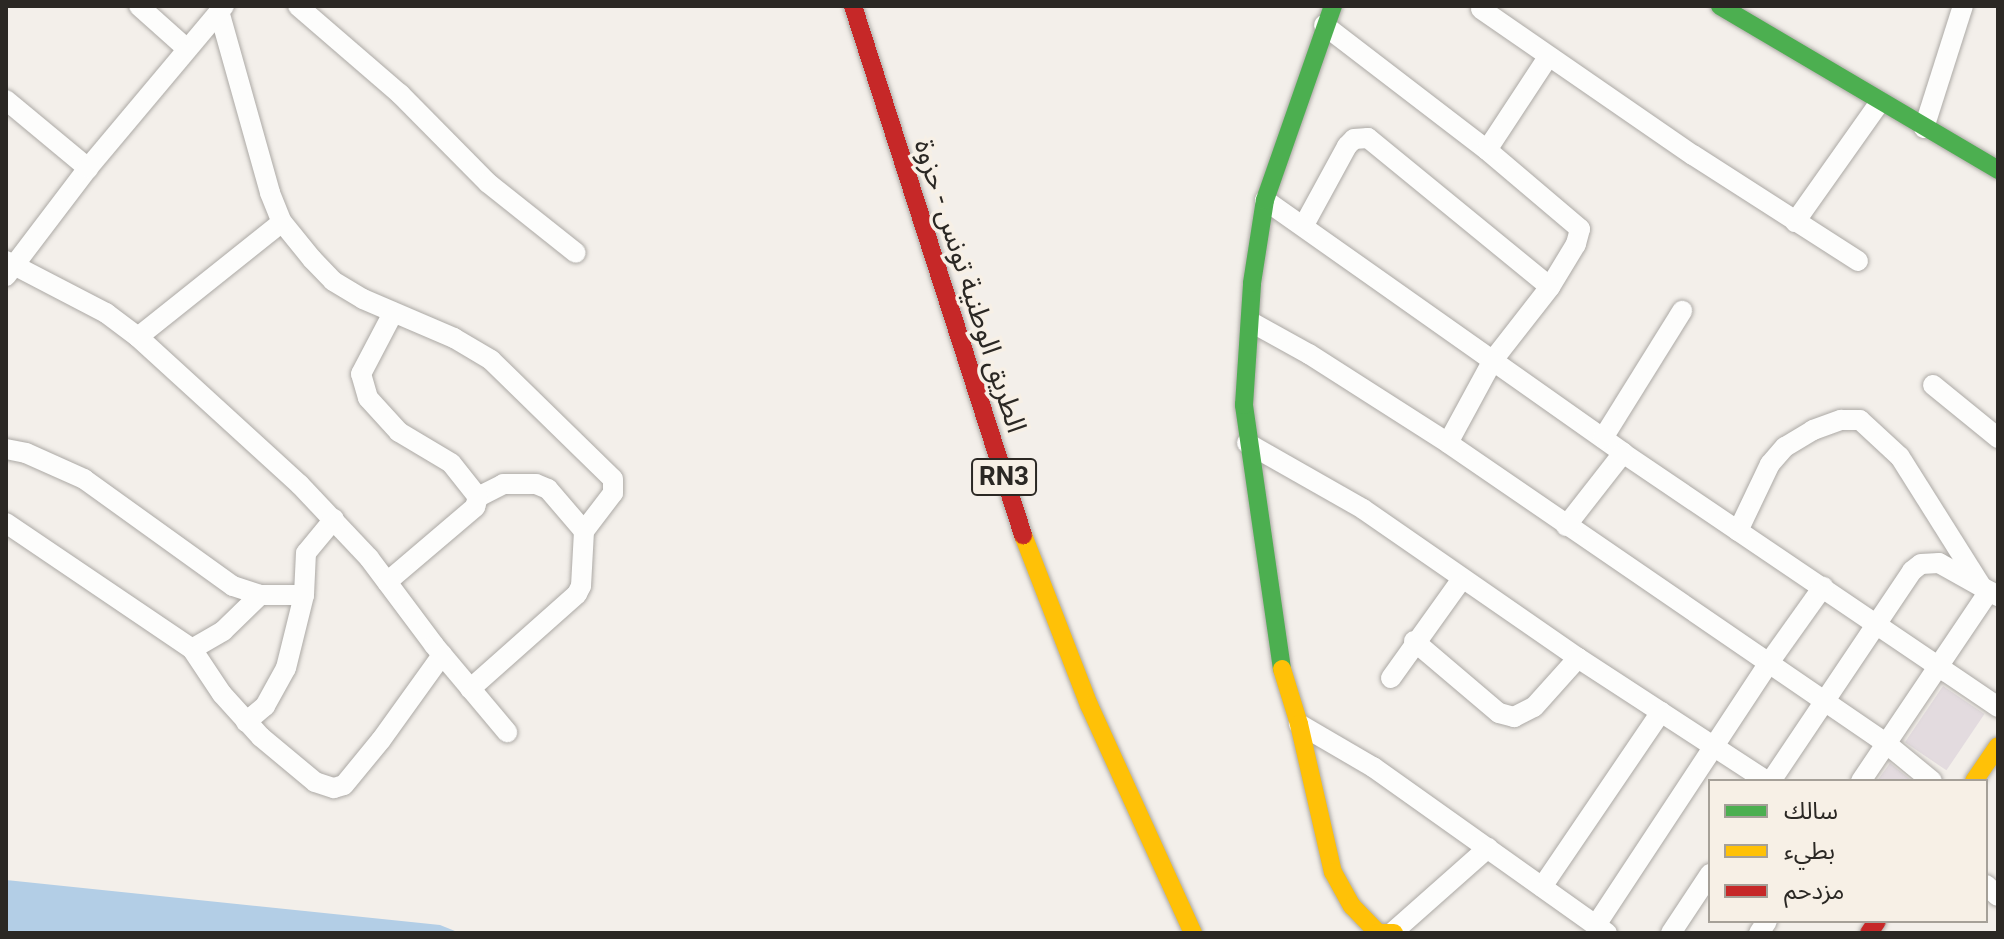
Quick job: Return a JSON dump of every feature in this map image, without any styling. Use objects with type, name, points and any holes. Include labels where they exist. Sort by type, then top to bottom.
[{"type":"street","points":[[139,6],[186,48]]},
{"type":"street","name":"الطريق الوطنية تونس - حزوة","points":[[853,6],[1025,541],[1070,658],[1193,933]]},
{"type":"street","points":[[1333,6],[1265,200],[1252,283],[1244,405],[1247,443],[1282,671],[1299,724],[1333,872],[1352,906],[1386,933],[1488,848]]},
{"type":"street","points":[[1720,6],[1990,167],[1998,181]]},
{"type":"street","points":[[1924,128],[1963,6]]},
{"type":"street","points":[[222,8],[186,48],[9,268],[106,313],[138,337],[334,519],[507,732]]},
{"type":"street","points":[[222,8],[270,193],[282,222],[333,281],[393,313],[454,338],[491,360],[613,479],[613,493],[584,531],[581,586],[577,594],[470,689]]},
{"type":"street","points":[[1481,9],[1548,57],[1858,261]]},
{"type":"street","points":[[312,10],[488,183],[576,253]]},
{"type":"street","points":[[1324,25],[1487,150],[1580,229],[1580,237],[1550,287],[1493,360],[1448,443]]},
{"type":"street","points":[[1487,150],[1548,57]]},
{"type":"street","points":[[6,100],[88,168]]},
{"type":"street","points":[[1795,222],[1880,102]]},
{"type":"street","points":[[1304,225],[1347,146],[1354,139],[1368,138],[1550,287]]},
{"type":"street","points":[[1265,200],[1623,453],[1823,587],[1937,669],[1998,707]]},
{"type":"street","points":[[138,337],[282,222]]},
{"type":"street","points":[[918,282],[937,275]]},
{"type":"street","points":[[1603,438],[1682,311]]},
{"type":"street","points":[[393,313],[361,374],[364,388],[374,405],[399,432],[451,463],[478,497]]},
{"type":"street","points":[[1251,322],[1319,360],[1448,443],[1887,744],[1930,779]]},
{"type":"street","points":[[1933,385],[1998,438]]},
{"type":"street","points":[[1738,531],[1770,464],[1785,447],[1821,427],[1841,420],[1860,420],[1900,457],[1990,591]]},
{"type":"street","points":[[1247,443],[1315,478],[1578,658],[1766,779]]},
{"type":"street","points":[[6,449],[26,453],[84,479],[217,577],[260,595],[304,595]]},
{"type":"street","points":[[1566,526],[1623,453]]},
{"type":"street","points":[[387,582],[475,507],[478,497],[503,484],[536,484],[548,489],[584,531]]},
{"type":"street","points":[[246,722],[265,706],[282,676],[298,629],[304,595],[306,553],[334,519]]},
{"type":"street","points":[[6,523],[192,649],[222,694],[246,722],[315,782],[334,788],[344,785],[381,740],[442,655]]},
{"type":"street","points":[[1770,779],[1912,571],[1921,564],[1939,563],[1990,591]]},
{"type":"street","points":[[1391,678],[1414,641],[1462,579]]},
{"type":"street","points":[[1299,724],[1373,767],[1601,929],[1713,746],[1823,587]]},
{"type":"street","points":[[1862,779],[1990,591]]},
{"type":"street","points":[[192,649],[223,631],[260,595]]},
{"type":"street","points":[[1414,641],[1499,713],[1514,717],[1534,707],[1578,658]]},
{"type":"street","points":[[1542,887],[1661,712]]},
{"type":"street","points":[[1975,779],[1998,746]]},
{"type":"street","points":[[1671,933],[1708,877]]},
{"type":"water","points":[[6,880],[440,925],[460,933],[6,933]]},
{"type":"building","points":[[1943,686],[1984,714],[1946,770],[1905,742]]},
{"type":"building","points":[[1890,763],[1910,779],[1878,779]]},
{"type":"traffic: fast","points":[[1282,669],[1244,405],[1252,283],[1265,200],[1333,6]]},
{"type":"traffic: fast","points":[[1720,6],[1998,170]]},
{"type":"traffic: slow","points":[[1023,535],[1089,705],[1193,933]]},
{"type":"traffic: slow","points":[[1282,669],[1299,724],[1333,872],[1352,906],[1378,933],[1394,933]]},
{"type":"traffic: slow","points":[[1975,779],[1998,746]]},
{"type":"traffic: jam","points":[[853,6],[1023,535]]},
{"type":"traffic: jam","points":[[1869,933],[1876,923]]}]
